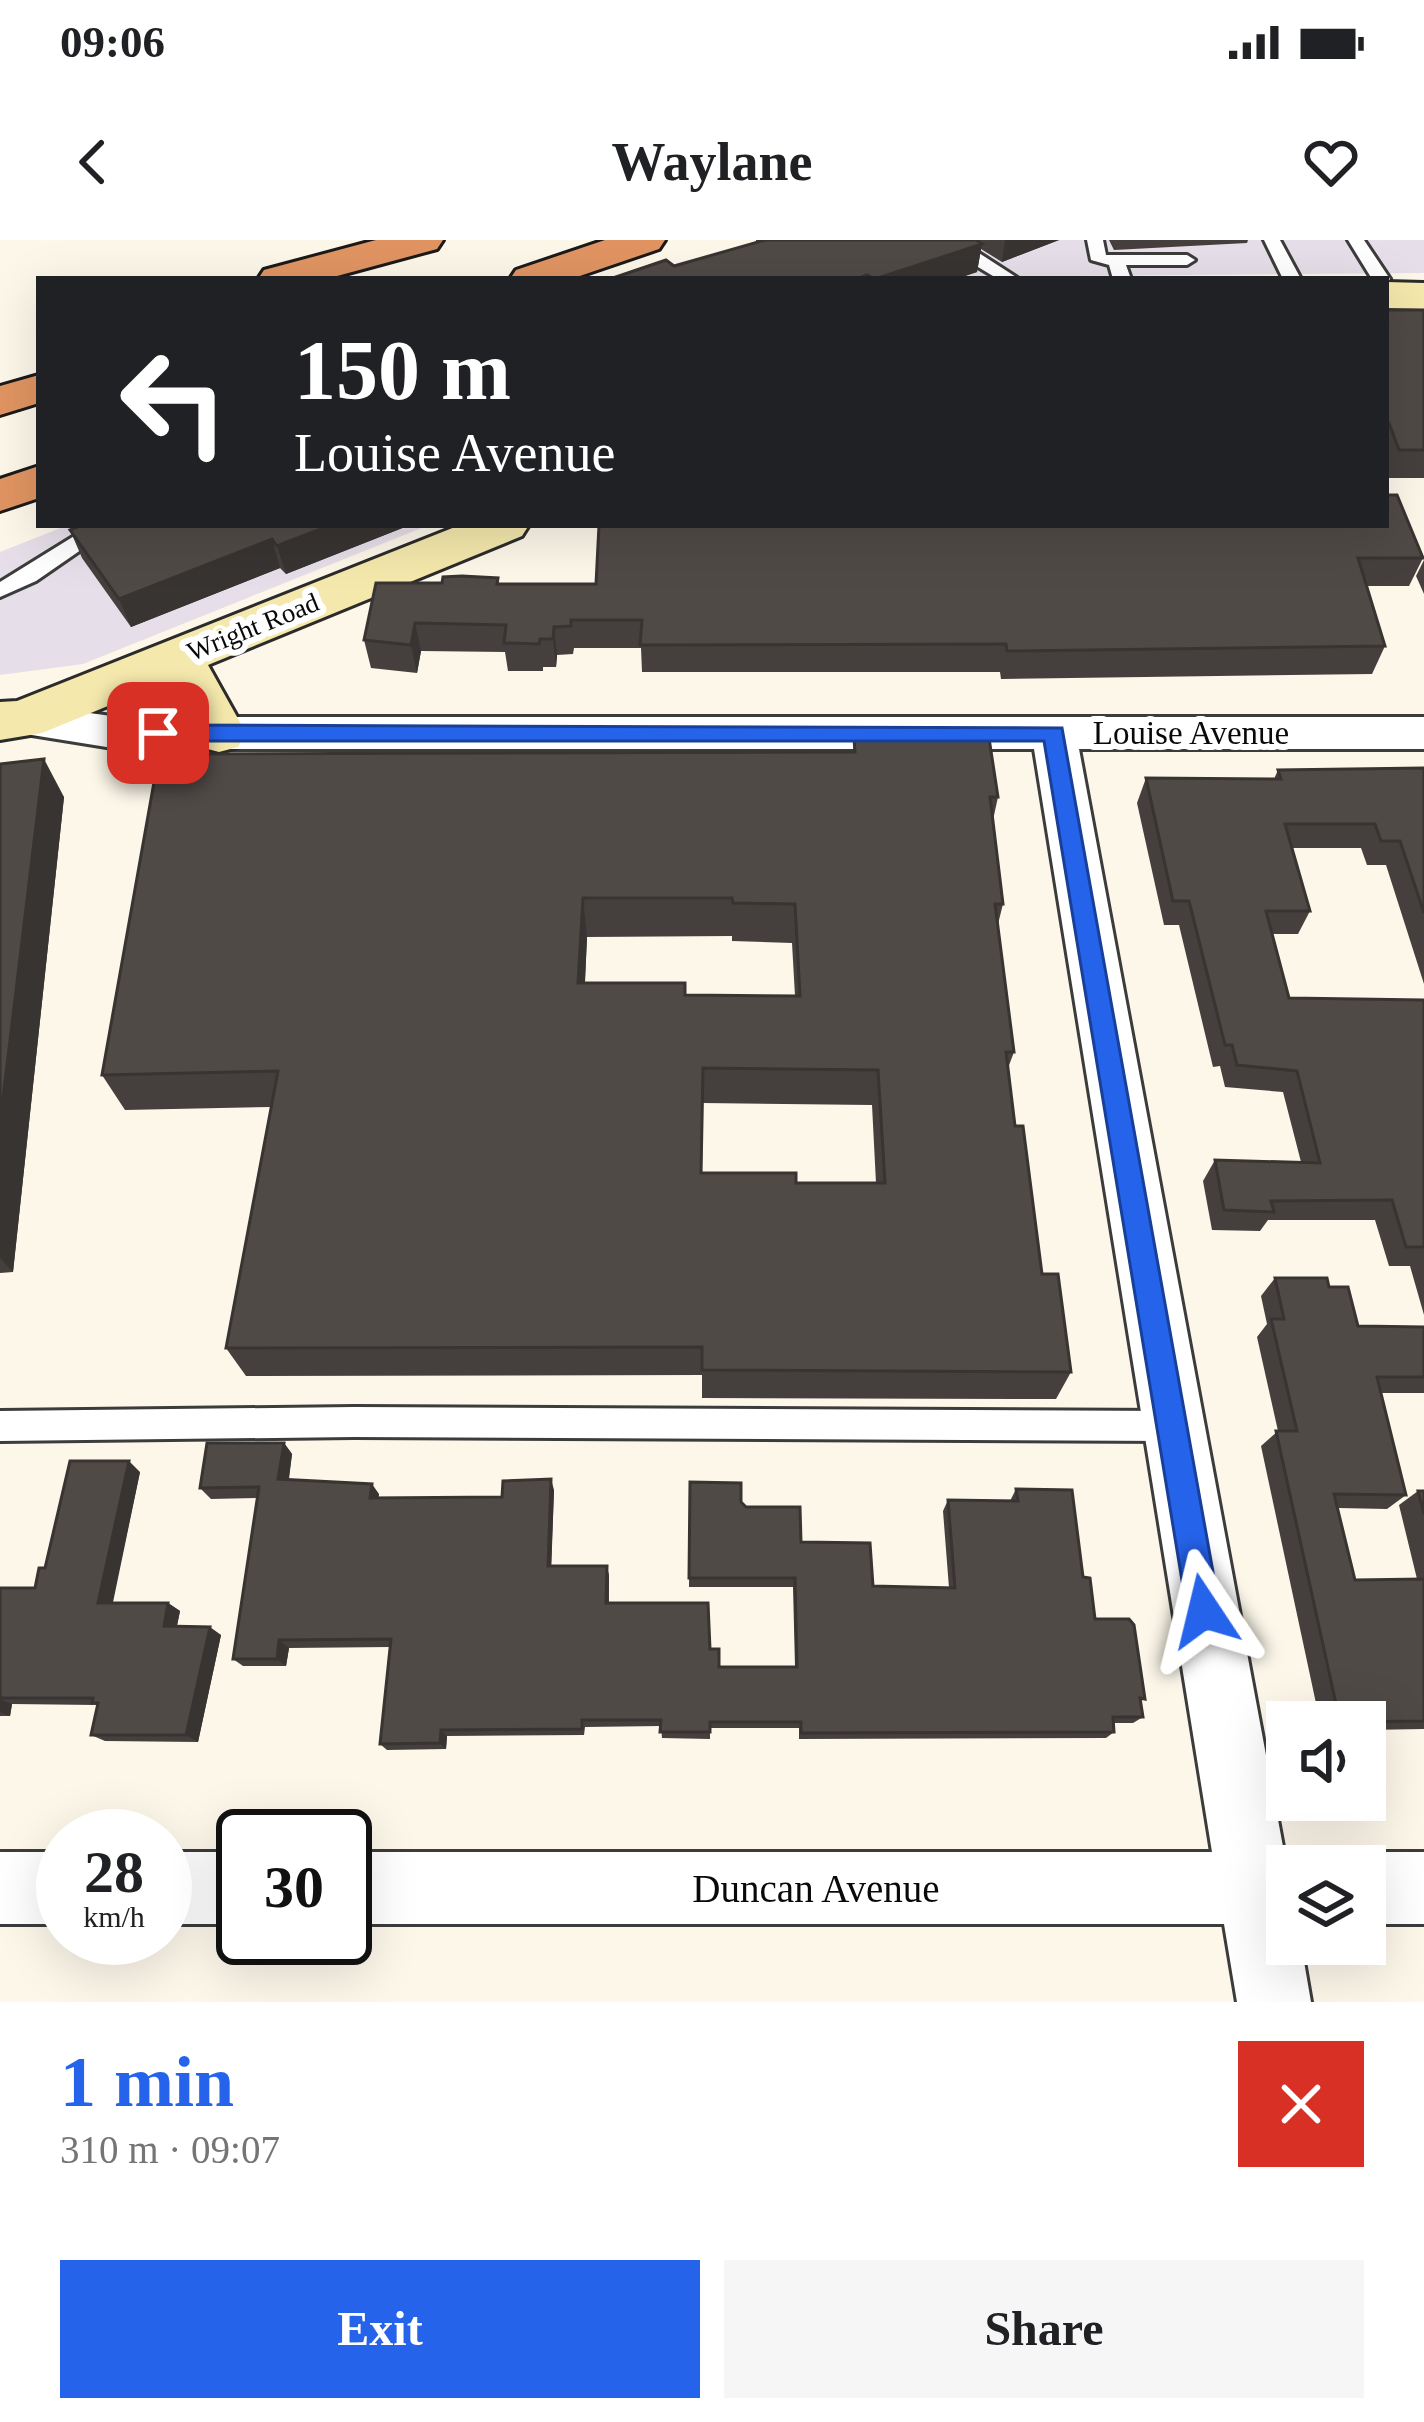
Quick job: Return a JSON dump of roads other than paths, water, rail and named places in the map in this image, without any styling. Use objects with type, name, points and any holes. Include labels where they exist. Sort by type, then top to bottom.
[{"type":"highway","points":[[290,276],[423,240]]},
{"type":"highway","points":[[360,276],[462,240]]},
{"type":"highway","points":[[540,276],[644,240]]},
{"type":"highway","points":[[0,364],[36,353]]},
{"type":"highway","points":[[0,401],[36,389]]},
{"type":"highway","points":[[0,461],[36,449]]},
{"type":"highway","points":[[0,496],[36,482]]},
{"type":"street","name":"Wright Road","points":[[11,720],[498,528]]},
{"type":"street","points":[[177,658],[219,733]]},
{"type":"street","name":"Louise Avenue","points":[[11,720],[118,733],[1424,733]]},
{"type":"street","points":[[1054,733],[1171,1426],[1266,1869]]},
{"type":"street","points":[[0,1888],[36,1888]]},
{"type":"street","name":"Duncan Avenue","points":[[372,1888],[1266,1888]]},
{"type":"street","points":[[1386,1888],[1424,1888]]},
{"type":"street","points":[[1273,1965],[1274,2002]]},
{"type":"lane","points":[[1095,240],[1099,260],[1119,270],[1187,260]]},
{"type":"lane","points":[[1273,240],[1291,276]]},
{"type":"lane","points":[[1356,240],[1383,276]]},
{"type":"lane","points":[[959,248],[1005,276]]},
{"type":"lane","points":[[0,590],[31,579],[71,544],[101,528]]},
{"type":"lane","points":[[0,1426],[401,1422],[1171,1426]]}]
